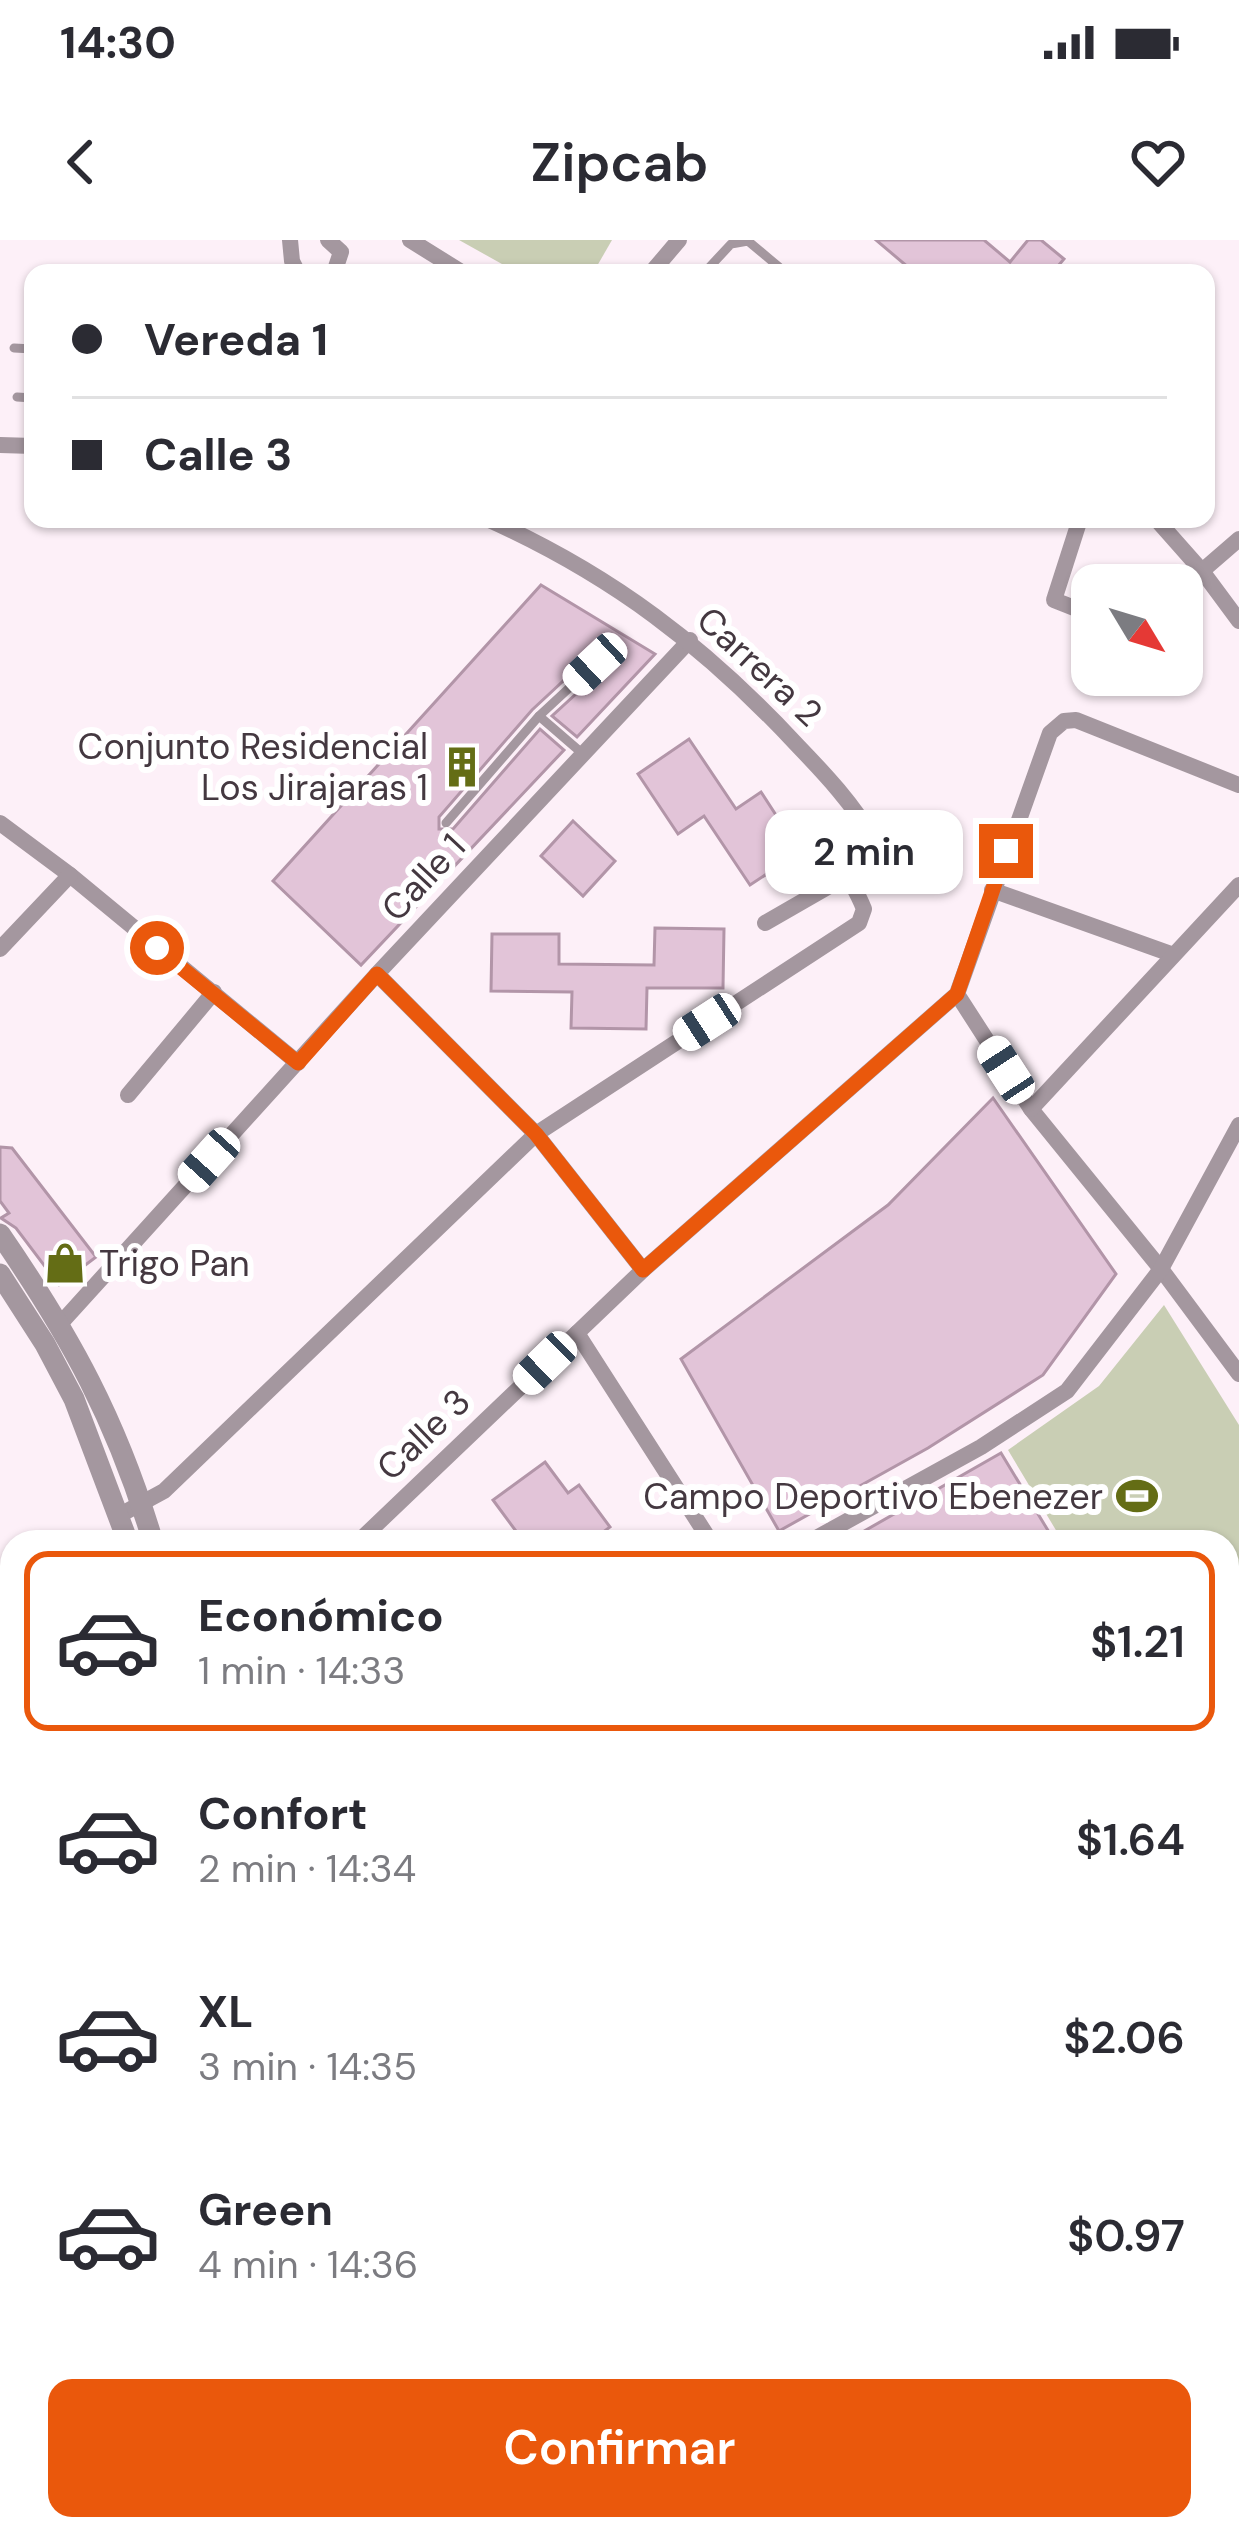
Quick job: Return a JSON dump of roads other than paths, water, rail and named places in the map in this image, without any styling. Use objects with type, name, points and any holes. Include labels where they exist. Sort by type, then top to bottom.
[{"type":"street","points":[[328,240],[341,252],[337,264]]},
{"type":"street","points":[[410,240],[449,264]]},
{"type":"street","points":[[659,264],[679,240]]},
{"type":"street","name":"Carrera 2","points":[[507,528],[602,579],[690,640],[748,692],[863,821],[873,839],[849,858],[845,877]]},
{"type":"street","points":[[1071,607],[1054,600],[1077,528]]},
{"type":"street","points":[[1164,528],[1196,564]]},
{"type":"street","points":[[1203,570],[1239,539]]},
{"type":"street","points":[[1203,572],[1239,621]]},
{"type":"street","name":"Calle 1","points":[[61,1323],[377,974],[690,640]]},
{"type":"street","points":[[1239,784],[1076,720],[1064,721],[1050,733],[957,994],[1031,1109],[1239,1374]]},
{"type":"street","points":[[0,823],[70,874],[298,1063]]},
{"type":"street","points":[[0,949],[70,874]]},
{"type":"street","points":[[118,1516],[142,1506],[210,1449],[536,1134],[860,923],[864,909],[845,877],[765,923]]},
{"type":"street","points":[[1031,1109],[1239,886]]},
{"type":"street","points":[[992,890],[1172,954]]},
{"type":"street","points":[[377,974],[536,1134],[643,1270]]},
{"type":"street","points":[[128,1094],[214,992]]},
{"type":"street","name":"Calle 3","points":[[371,1530],[643,1270],[957,994]]},
{"type":"street","points":[[832,1530],[981,1447],[1067,1391],[1160,1269],[1239,1125]]},
{"type":"street","points":[[0,1234],[61,1323],[110,1418],[149,1530]]},
{"type":"street","points":[[0,1274],[46,1343],[74,1399],[123,1530]]},
{"type":"street","points":[[577,1333],[703,1530]]},
{"type":"lane","points":[[712,264],[731,244],[748,241],[772,264]]},
{"type":"lane","points":[[14,348],[24,349]]},
{"type":"lane","points":[[17,397],[24,397]]},
{"type":"lane","points":[[446,823],[539,716],[595,664]]},
{"type":"lane","points":[[539,716],[584,754]]},
{"type":"place","name":"Conjunto Residencial Los Jirajaras 1","points":[[462,767]]},
{"type":"place","name":"Trigo Pan","points":[[65,1263]]},
{"type":"place","name":"Campo Deportivo Ebenezer","points":[[1137,1496]]}]
